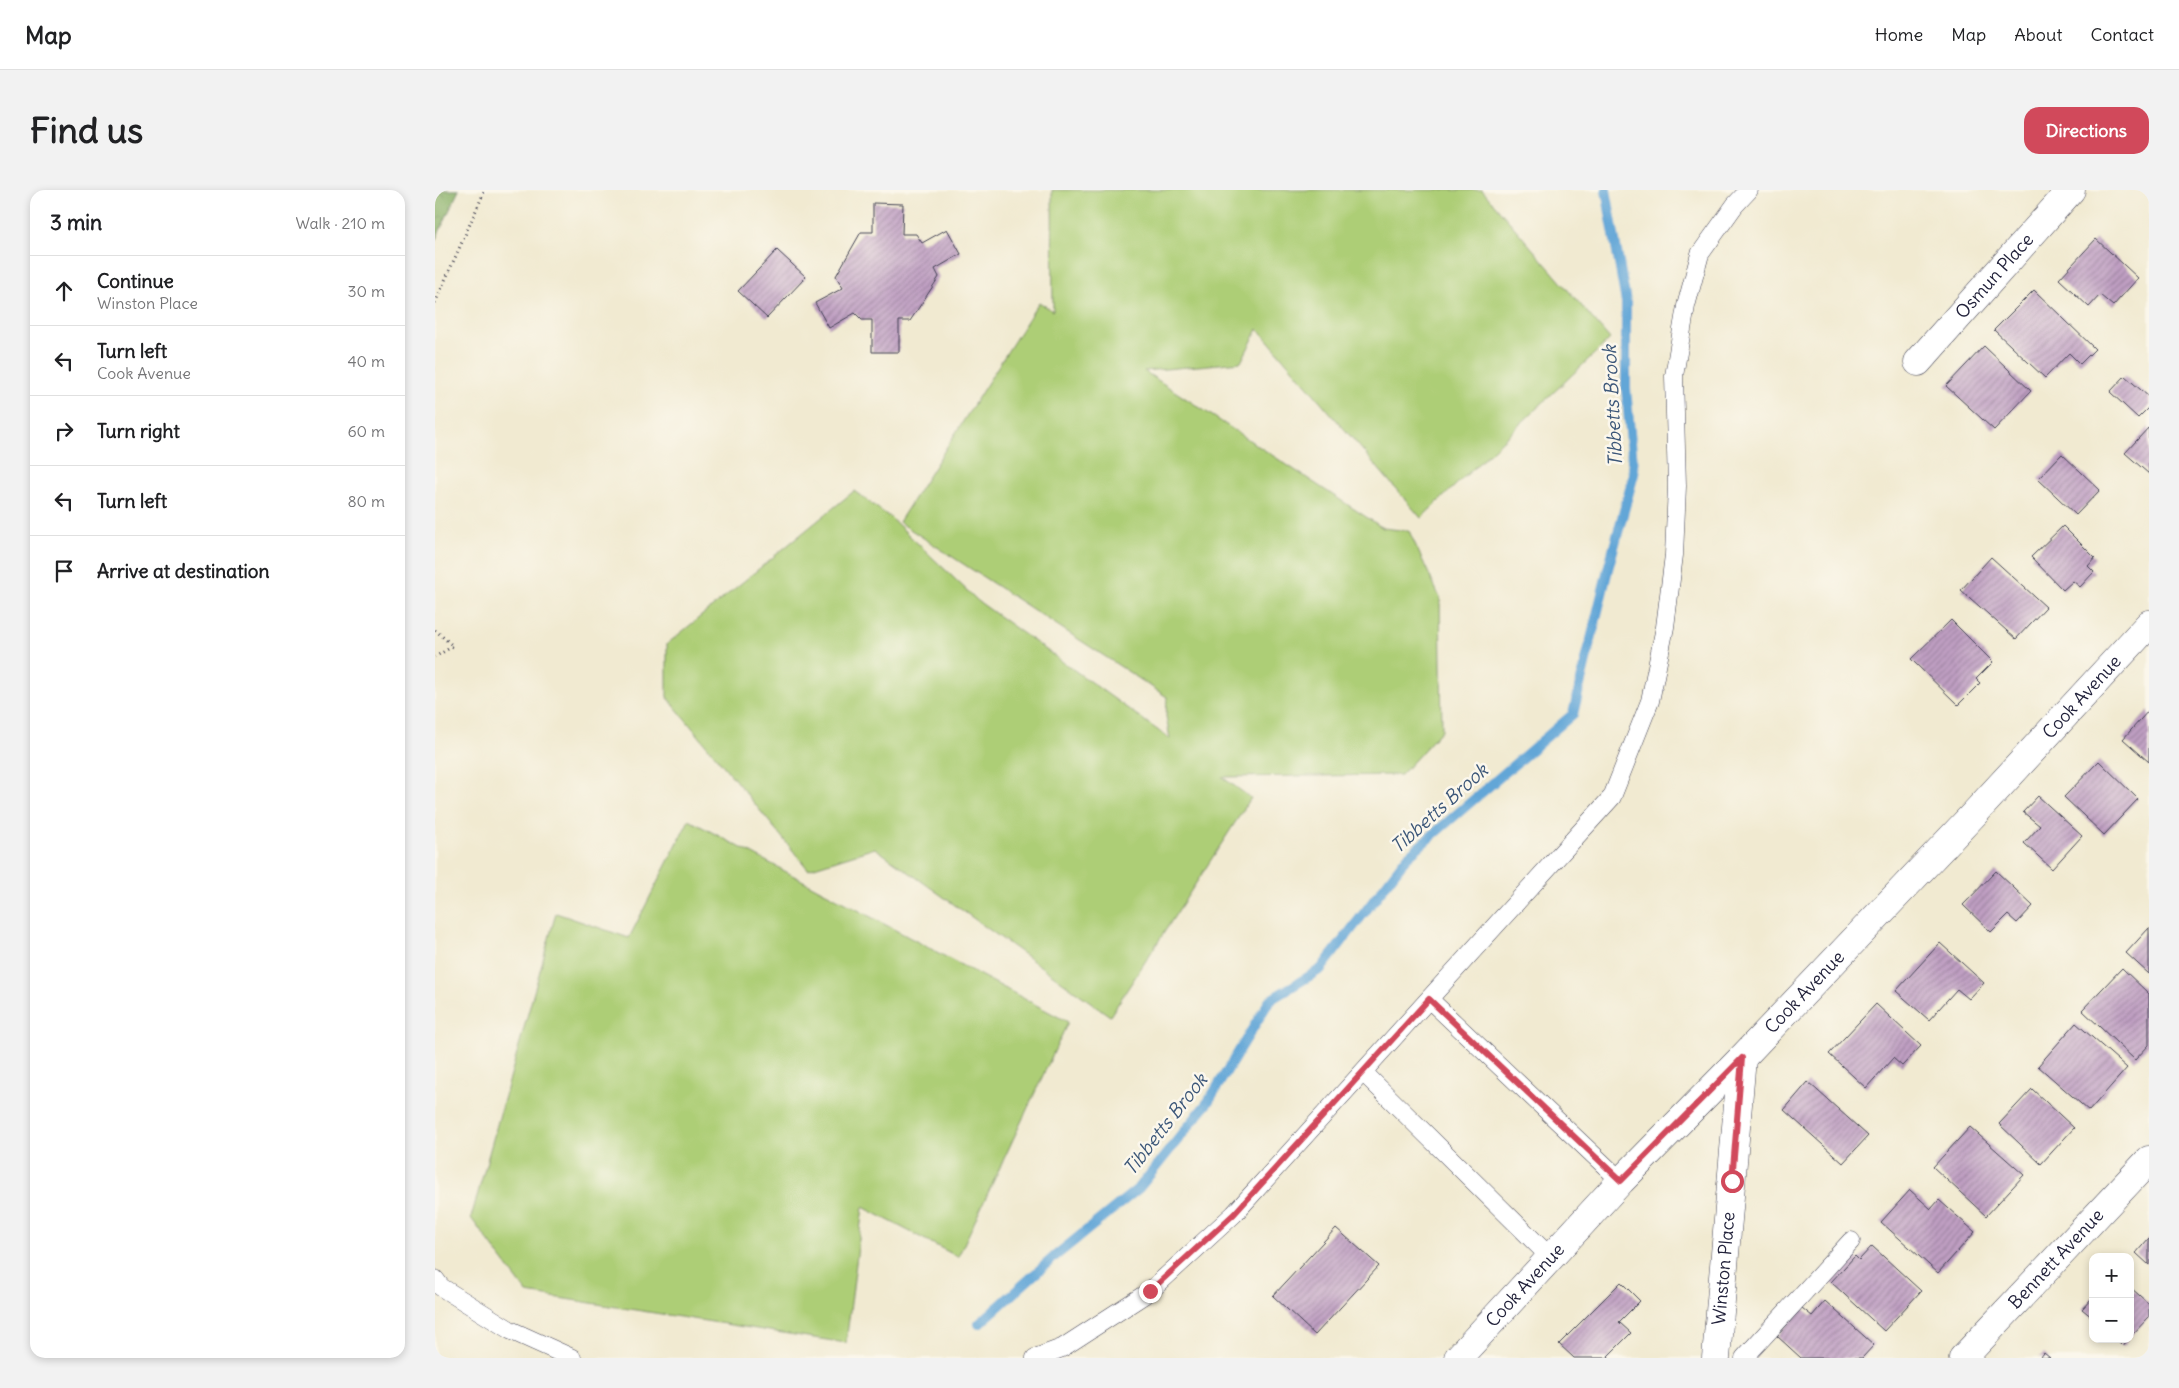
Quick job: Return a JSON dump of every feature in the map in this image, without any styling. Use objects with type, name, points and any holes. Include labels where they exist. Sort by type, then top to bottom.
[{"type":"street","name":"Osmun Place","points":[[1918,362],[2071,190]]},
{"type":"street","name":"Cook Avenue","points":[[1458,1358],[1621,1181],[1742,1058],[1973,814],[2149,624]]},
{"type":"street","name":"Winston Place","points":[[1716,1358],[1742,1058]]},
{"type":"street","name":"Bennett Avenue","points":[[1963,1358],[2149,1160]]},
{"type":"lane","points":[[1035,1358],[1062,1348],[1150,1291],[1234,1214],[1613,796],[1650,701],[1665,627],[1674,555],[1677,486],[1674,376],[1686,306],[1700,254],[1735,205],[1749,190]]},
{"type":"lane","points":[[1429,999],[1621,1181]]},
{"type":"lane","points":[[1363,1072],[1550,1257]]},
{"type":"lane","points":[[1744,1358],[1851,1241]]},
{"type":"lane","points":[[435,1280],[441,1286],[510,1330],[572,1358]]},
{"type":"path","points":[[435,303],[485,190]]},
{"type":"path","points":[[435,630],[453,646],[435,657]]},
{"type":"green space","points":[[435,190],[459,190],[435,241]]},
{"type":"green space","points":[[1052,190],[1482,190],[1610,339],[1421,518],[1258,329],[1241,362],[1144,371],[1383,528],[1409,531],[1440,598],[1442,730],[1401,775],[1222,777],[1251,798],[1110,1016],[875,848],[808,869],[667,697],[667,644],[854,491],[891,518],[978,601],[1170,739],[1166,716],[1167,697],[899,522],[1039,302],[1053,311]]},
{"type":"green space","points":[[689,820],[1068,1022],[958,1257],[863,1207],[846,1343],[527,1293],[471,1218],[556,913],[629,938]]},
{"type":"building","points":[[873,203],[903,204],[902,234],[916,234],[922,243],[947,229],[961,254],[935,269],[939,277],[910,321],[899,321],[899,352],[872,352],[872,320],[862,320],[855,313],[829,328],[815,303],[843,288],[836,276],[861,232],[873,232]]},
{"type":"building","points":[[2096,239],[2138,278],[2113,306],[2100,295],[2089,307],[2059,279]]},
{"type":"building","points":[[777,250],[806,277],[767,318],[738,291]]},
{"type":"building","points":[[2034,290],[2095,349],[2080,364],[2069,353],[2045,378],[1994,330]]},
{"type":"building","points":[[1984,346],[2031,391],[1994,430],[1946,386]]},
{"type":"building","points":[[2125,376],[2149,397],[2149,407],[2138,418],[2110,392]]},
{"type":"building","points":[[2149,427],[2149,474],[2125,453]]},
{"type":"building","points":[[2062,454],[2100,490],[2076,515],[2038,479]]},
{"type":"building","points":[[2063,526],[2095,558],[2088,566],[2094,572],[2080,587],[2073,581],[2063,590],[2031,557]]},
{"type":"building","points":[[1991,557],[2046,607],[2016,639],[1961,590]]},
{"type":"building","points":[[1951,620],[1993,662],[1976,679],[1980,683],[1958,705],[1911,659]]},
{"type":"building","points":[[2149,710],[2149,762],[2123,739]]},
{"type":"building","points":[[2099,761],[2138,799],[2104,835],[2064,797]]},
{"type":"building","points":[[2038,796],[2082,836],[2052,869],[2024,843],[2040,826],[2023,812]]},
{"type":"building","points":[[1996,871],[2033,906],[2017,923],[2008,915],[1991,932],[1963,905]]},
{"type":"building","points":[[2149,928],[2149,974],[2126,953]]},
{"type":"building","points":[[1940,943],[1984,983],[1969,999],[1957,989],[1929,1020],[1896,991]]},
{"type":"building","points":[[2122,968],[2149,994],[2149,1045],[2135,1060],[2082,1010]]},
{"type":"building","points":[[1876,1004],[1921,1046],[1902,1066],[1893,1058],[1866,1088],[1829,1054]]},
{"type":"building","points":[[2076,1023],[2127,1068],[2089,1111],[2038,1066]]},
{"type":"building","points":[[1808,1082],[1868,1136],[1843,1163],[1784,1110]]},
{"type":"building","points":[[2032,1089],[2074,1128],[2041,1164],[1999,1124]]},
{"type":"building","points":[[1970,1127],[2024,1175],[1986,1216],[1933,1167]]},
{"type":"building","points":[[1910,1190],[1931,1209],[1939,1200],[1975,1232],[1938,1273],[1881,1222]]},
{"type":"building","points":[[1336,1228],[1379,1266],[1315,1335],[1273,1296]]},
{"type":"building","points":[[2149,1238],[2149,1265],[2136,1253]]},
{"type":"building","points":[[1872,1246],[1921,1291],[1884,1331],[1831,1282],[1855,1256],[1859,1260]]},
{"type":"building","points":[[1621,1282],[1640,1301],[1619,1322],[1631,1333],[1608,1356],[1610,1358],[1574,1358],[1559,1344]]},
{"type":"building","points":[[2134,1291],[2149,1304],[2149,1317],[2134,1333]]},
{"type":"building","points":[[1825,1301],[1874,1345],[1862,1358],[1801,1358],[1777,1336],[1802,1308],[1812,1316]]},
{"type":"building","points":[[2089,1301],[2089,1315],[2082,1309]]},
{"type":"building","points":[[2044,1353],[2050,1358],[2040,1358]]},
{"type":"waterway","name":"Tibbetts Brook","points":[[979,1324],[1054,1257],[1139,1188],[1208,1102],[1270,1000],[1321,969],[1407,857],[1573,714],[1608,569],[1634,474],[1626,389],[1626,302],[1606,190]]},
{"type":"route","points":[[1150,1291],[1234,1214],[1429,999],[1621,1181],[1742,1058],[1732,1181]]}]
